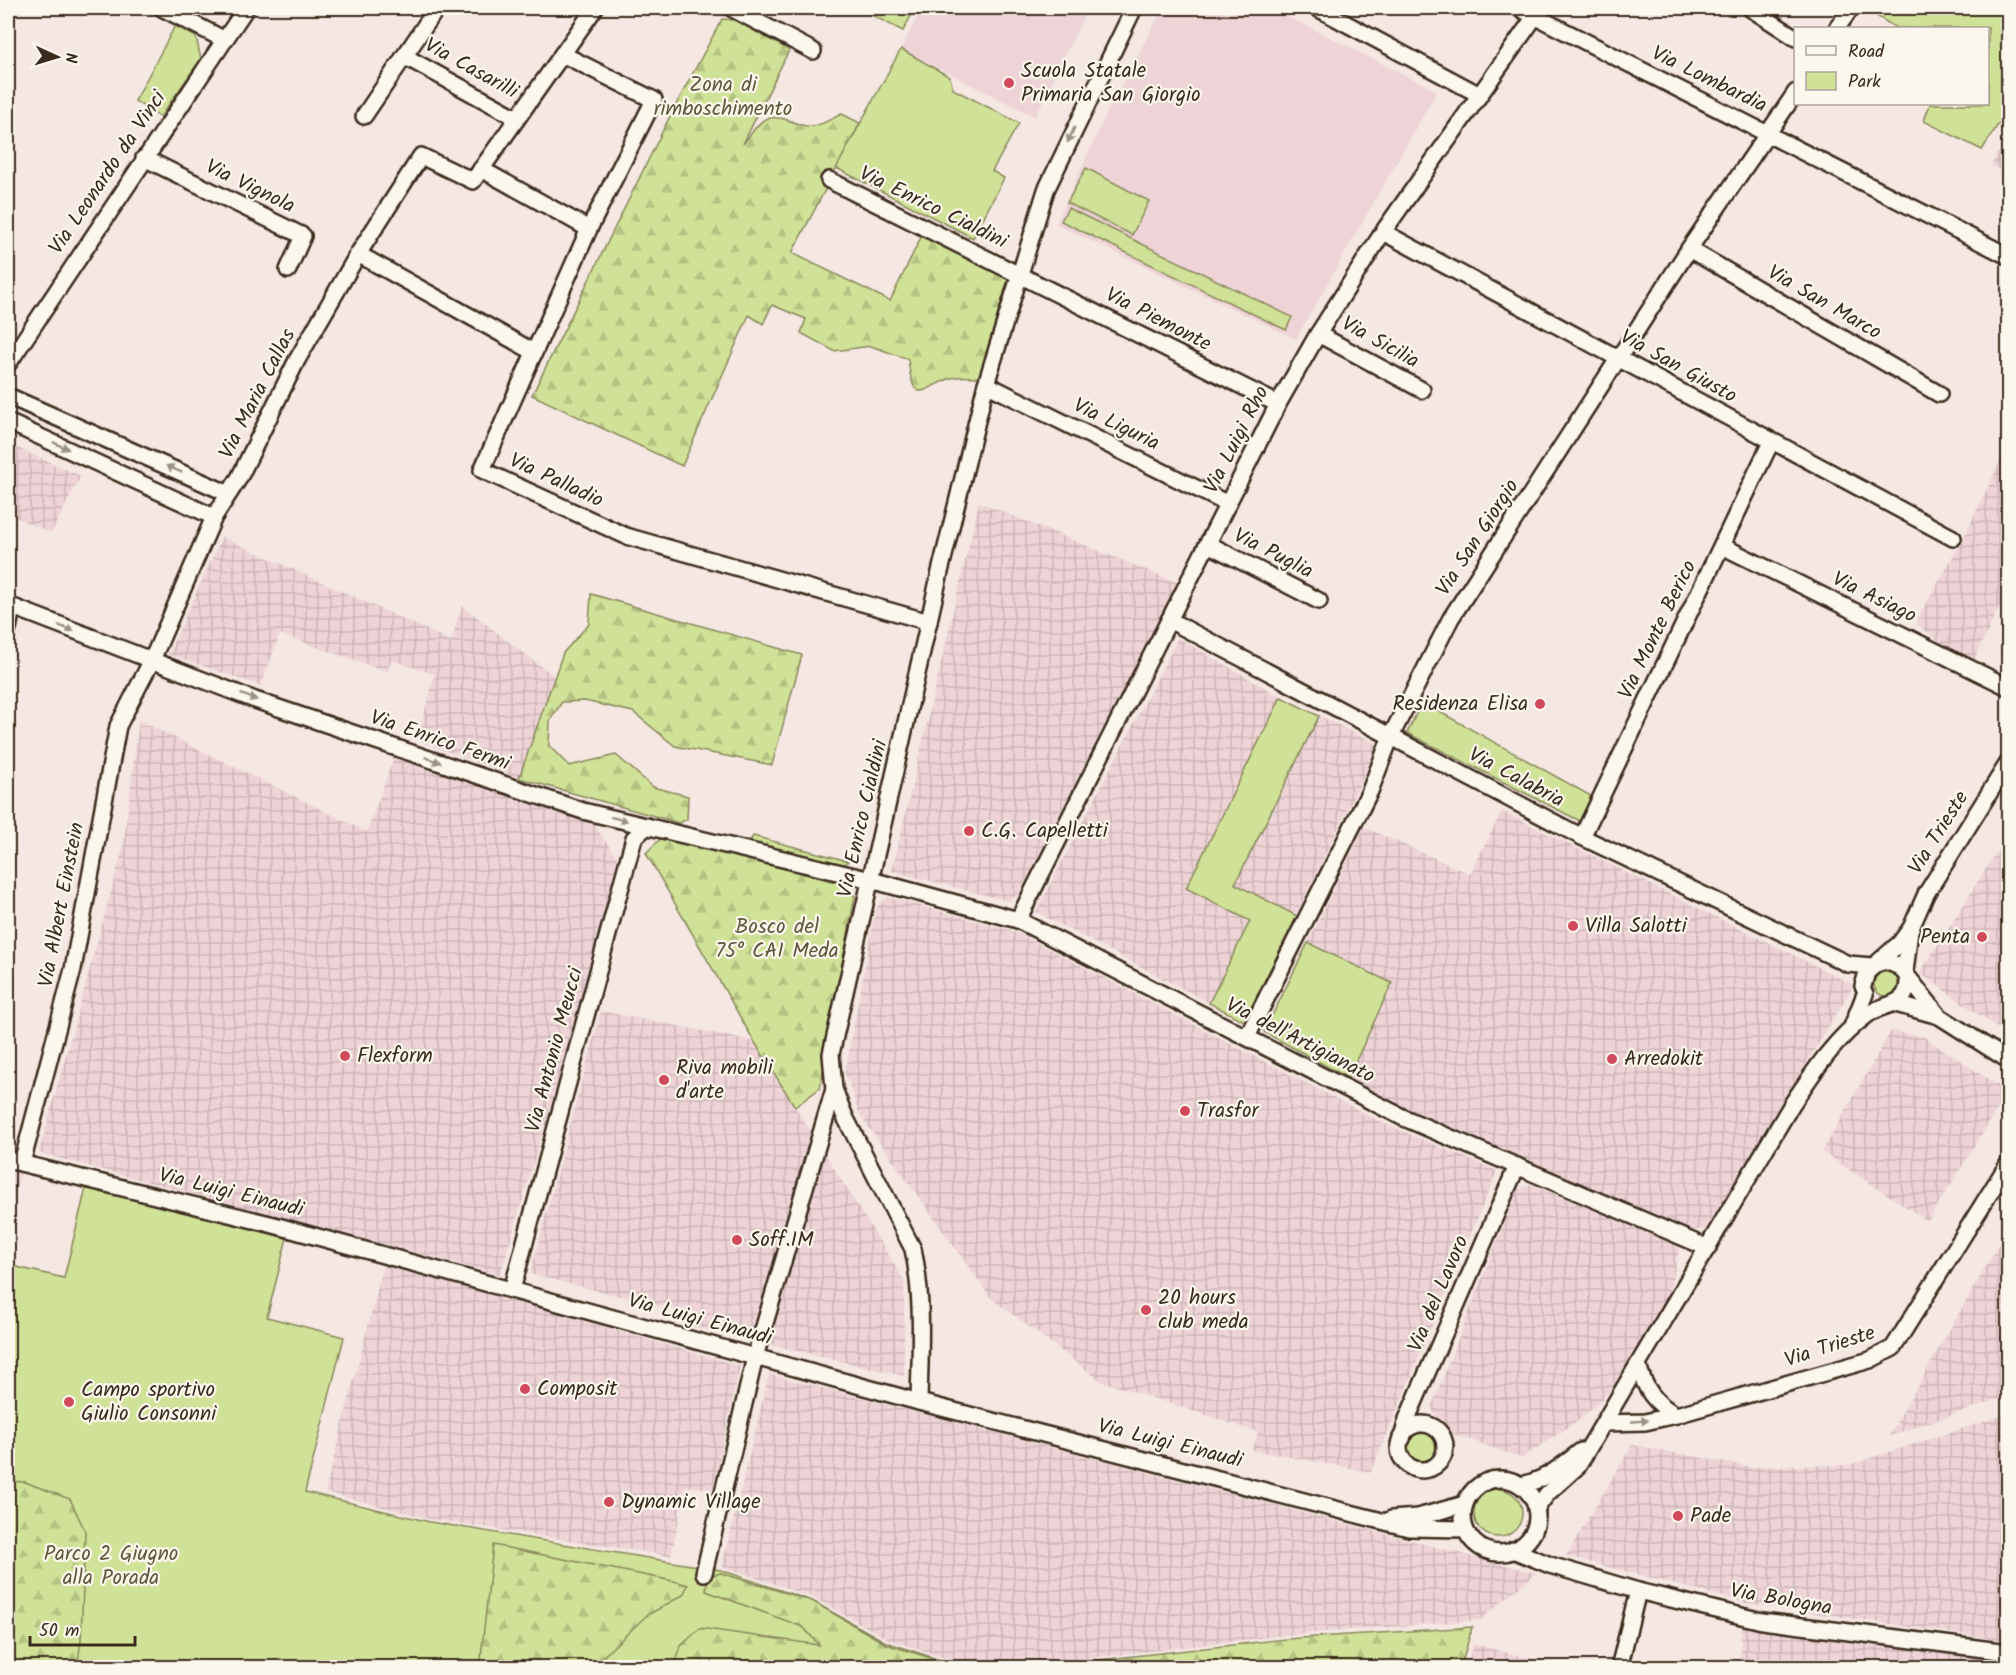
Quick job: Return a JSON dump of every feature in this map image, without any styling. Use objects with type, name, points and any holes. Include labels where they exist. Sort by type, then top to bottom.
[{"type":"street","points":[[162,8],[223,39]]},
{"type":"street","name":"Via Leonardo da Vinci","points":[[8,364],[223,39],[246,8]]},
{"type":"street","name":"Via Casarilli","points":[[364,116],[437,8]]},
{"type":"street","points":[[589,229],[481,169],[595,8]]},
{"type":"street","points":[[731,8],[813,51]]},
{"type":"street","name":"Via Enrico Cialdini","points":[[919,1402],[920,1308],[918,1272],[913,1249],[834,1089],[831,1054],[929,622],[986,384],[1018,273],[1046,190],[1134,8]]},
{"type":"street","points":[[1317,8],[1478,94]]},
{"type":"street","name":"Via Lombardia","points":[[1519,8],[1538,12],[2008,255]]},
{"type":"street","points":[[1750,8],[1794,37]]},
{"type":"street","points":[[1838,27],[1851,8]]},
{"type":"street","name":"Via Luigi Rho","points":[[1018,920],[1278,404],[1318,334],[1383,232],[1478,94],[1538,12]]},
{"type":"street","points":[[357,254],[534,352],[589,229],[654,100],[562,54]]},
{"type":"street","name":"Via Casarilli","points":[[404,56],[517,118]]},
{"type":"street","name":"Via San Giorgio","points":[[1247,1037],[1370,791],[1391,736],[1451,618],[1618,357],[1794,95]]},
{"type":"street","name":"Via Maria Callas","points":[[152,660],[214,517],[227,493],[239,478],[297,360],[357,254],[422,156],[473,180],[481,169]]},
{"type":"street","name":"Via Vignola","points":[[144,158],[303,236],[288,270]]},
{"type":"street","name":"Via Enrico Cialdini","points":[[829,180],[1018,273]]},
{"type":"street","name":"Via San Giusto","points":[[1383,232],[1953,538]]},
{"type":"street","name":"Via San Marco","points":[[1689,249],[1939,394]]},
{"type":"street","name":"Via Piemonte","points":[[1018,273],[1278,404]]},
{"type":"street","name":"Via Sicilia","points":[[1318,334],[1422,390]]},
{"type":"street","name":"Via Palladio","points":[[534,352],[482,470],[626,536],[929,622]]},
{"type":"street","name":"Via Liguria","points":[[986,384],[1228,504]]},
{"type":"street","points":[[8,396],[227,493]]},
{"type":"street","points":[[8,422],[214,517]]},
{"type":"street","name":"Via Monte Berico","points":[[1582,837],[1771,442]]},
{"type":"street","name":"Via Puglia","points":[[1208,544],[1319,601]]},
{"type":"street","name":"Via Asiago","points":[[1722,546],[2008,687]]},
{"type":"street","points":[[8,629],[10,606]]},
{"type":"street","name":"Via Enrico Fermi","points":[[10,606],[255,700],[583,811],[871,880]]},
{"type":"street","name":"Via Calabria","points":[[1169,620],[1582,837],[1848,964]]},
{"type":"street","name":"Via Albert Einstein","points":[[15,1161],[73,969],[118,726],[152,660]]},
{"type":"street","name":"Via Trieste","points":[[1911,927],[1926,894],[2008,763]]},
{"type":"street","name":"Via Antonio Meucci","points":[[512,1290],[634,838],[647,826]]},
{"type":"street","name":"Via dell'Artigianato","points":[[871,880],[1018,920],[1402,1117],[1708,1248]]},
{"type":"street","points":[[1852,1027],[1864,990],[1867,972],[1900,943],[1911,927]]},
{"type":"street","points":[[1536,1509],[1547,1494],[1578,1467],[1588,1445],[1604,1423],[1792,1104],[1828,1052],[1852,1027],[1906,994],[1911,927]]},
{"type":"street","points":[[1848,964],[1894,963],[1939,1016],[2008,1060]]},
{"type":"street","points":[[1848,964],[1856,972],[1869,1000],[1939,1016]]},
{"type":"street","points":[[704,1573],[755,1357],[834,1089]]},
{"type":"street","name":"Via Luigi Einaudi","points":[[15,1161],[274,1225],[919,1402],[1409,1528],[1465,1529]]},
{"type":"street","name":"Via Trieste","points":[[1604,1423],[1645,1422],[1676,1414],[1870,1360],[1893,1348],[2008,1164]]},
{"type":"street","name":"Via del Lavoro","points":[[1402,1439],[1414,1405],[1517,1166]]},
{"type":"street","points":[[1638,1365],[1650,1395],[1662,1408],[1676,1414]]},
{"type":"street","points":[[1414,1405],[1416,1416],[1436,1429],[1444,1441],[1444,1455],[1434,1467],[1419,1470],[1406,1462],[1400,1449],[1402,1439],[1409,1429],[1416,1425],[1430,1426]]},
{"type":"street","points":[[1520,1485],[1536,1482],[1554,1472],[1588,1445]]},
{"type":"street","points":[[1510,1480],[1520,1485],[1533,1500],[1536,1509],[1533,1531],[1528,1539],[1513,1550],[1490,1552],[1471,1539],[1465,1529],[1463,1512],[1465,1504],[1478,1486],[1488,1481],[1510,1480]]},
{"type":"street","name":"Via Luigi Einaudi","points":[[1382,1520],[1418,1517],[1465,1504]]},
{"type":"street","points":[[1533,1531],[1540,1553],[1550,1565]]},
{"type":"street","name":"Via Bologna","points":[[1513,1550],[1550,1565],[1638,1591],[1762,1621],[2008,1652]]},
{"type":"street","points":[[1619,1668],[1638,1591]]},
{"type":"shaded area","name":"Scuola Statale Primaria San Giorgio","points":[[922,8],[1088,8],[1035,117],[901,49]]},
{"type":"shaded area","points":[[1163,8],[1214,8],[1228,14],[1247,8],[1271,8],[1437,91],[1296,339],[1056,224],[1107,112]]},
{"type":"shaded area","points":[[2008,137],[2008,175],[1991,165]]},
{"type":"shaded area","points":[[8,444],[81,476],[51,533],[8,514]]},
{"type":"shaded area","points":[[2008,445],[2008,588],[1971,666],[1915,623],[1962,541]]},
{"type":"shaded area","points":[[979,502],[1178,583],[1019,894],[1008,901],[892,871]]},
{"type":"shaded area","points":[[222,537],[451,641],[462,606],[554,676],[519,778],[417,740],[435,674],[391,660],[388,672],[280,634],[261,686],[168,654]]},
{"type":"shaded area","points":[[1178,638],[1281,697],[1379,745],[1244,1021],[1036,912]]},
{"type":"shaded area","points":[[139,720],[367,832],[394,757],[592,822],[622,865],[500,1275],[39,1153],[123,848]]},
{"type":"shaded area","points":[[1502,811],[1854,985],[1706,1229],[1691,1230],[1393,1103],[1264,1032],[1364,827],[1470,874]]},
{"type":"shaded area","points":[[2008,834],[2008,1035],[1920,973]]},
{"type":"shaded area","points":[[888,897],[1016,932],[1381,1122],[1497,1171],[1371,1472],[1252,1450],[1258,1432],[1101,1381],[991,1298],[860,1115],[845,1073],[876,908]]},
{"type":"shaded area","points":[[601,1011],[754,1041],[904,1280],[904,1376],[679,1323],[684,1312],[530,1274]]},
{"type":"shaded area","points":[[1891,1031],[1924,1037],[2008,1092],[1928,1221],[1822,1152]]},
{"type":"shaded area","points":[[8,1168],[21,1171],[8,1223]]},
{"type":"shaded area","points":[[1531,1184],[1680,1246],[1669,1294],[1619,1382],[1582,1418],[1522,1458],[1448,1432],[1431,1408],[1517,1190]]},
{"type":"shaded area","points":[[2001,1240],[2008,1244],[2008,1396],[1889,1436]]},
{"type":"shaded area","points":[[384,1264],[740,1366],[713,1489],[686,1486],[671,1556],[430,1519],[325,1492]]},
{"type":"shaded area","points":[[769,1374],[1536,1573],[1480,1620],[1286,1635],[1015,1667],[984,1667],[938,1656],[888,1639],[812,1597],[722,1566]]},
{"type":"shaded area","points":[[2008,1414],[2008,1641],[1746,1603],[1566,1556],[1632,1445],[1751,1467],[1849,1465]]},
{"type":"shaded area","points":[[1742,1626],[2008,1662],[2008,1667],[1739,1667]]},
{"type":"shaded area","points":[[1473,1644],[1512,1654],[1571,1667],[1467,1667]]},
{"type":"green space","points":[[858,8],[915,8],[903,31]]},
{"type":"green space","points":[[1869,8],[2008,8],[2008,109],[1982,150],[1924,121],[1930,105],[1989,105],[1989,27],[1894,27],[1867,10]]},
{"type":"green space","name":"Zona di rimboschimento","points":[[722,19],[735,20],[789,50],[743,144],[761,122],[772,117],[811,126],[842,114],[860,123],[792,253],[890,301],[923,233],[1009,275],[980,377],[956,377],[923,391],[914,386],[908,359],[871,346],[834,351],[801,333],[806,319],[772,305],[763,324],[749,315],[682,466],[532,395],[671,114]]},
{"type":"green space","points":[[175,26],[196,37],[201,59],[160,117],[135,101]]},
{"type":"green space","points":[[901,49],[950,77],[953,89],[1019,123],[992,171],[1004,178],[973,238],[836,168]]},
{"type":"green space","points":[[1086,168],[1149,201],[1132,235],[1067,203]]},
{"type":"green space","points":[[1068,208],[1292,317],[1286,330],[1061,221]]},
{"type":"green space","points":[[591,594],[802,655],[772,765],[675,746],[633,712],[585,701],[562,702],[550,720],[549,746],[569,766],[616,755],[653,787],[688,796],[687,819],[679,823],[519,778],[563,653],[589,624]]},
{"type":"green space","points":[[1281,697],[1319,716],[1235,884],[1297,916],[1244,1021],[1209,1003],[1250,921],[1186,888]]},
{"type":"green space","points":[[1422,702],[1591,796],[1580,821],[1407,733]]},
{"type":"green space","points":[[753,836],[848,861],[843,867],[748,844]]},
{"type":"green space","name":"Bosco del 75° CAI Meda","points":[[662,837],[843,884],[855,896],[820,1088],[795,1107],[754,1041],[646,853]]},
{"type":"green space","points":[[1308,943],[1392,983],[1348,1078],[1264,1032]]},
{"type":"green space","points":[[1886,972],[1891,973],[1897,979],[1897,989],[1891,995],[1886,996],[1881,995],[1875,989],[1874,984],[1875,979],[1881,973]]},
{"type":"green space","name":"Parco 2 Giugno alla Porada","points":[[86,1188],[287,1238],[267,1317],[344,1337],[305,1492],[430,1522],[721,1570],[812,1601],[886,1642],[937,1659],[975,1667],[8,1668],[8,1265],[64,1278]]},
{"type":"green space","points":[[1423,1430],[1435,1435],[1440,1447],[1435,1459],[1423,1464],[1411,1459],[1406,1447],[1411,1435]]},
{"type":"green space","points":[[8,1481],[25,1482],[70,1499],[85,1531],[81,1641],[77,1667],[8,1667]]},
{"type":"green space","points":[[1498,1489],[1515,1496],[1522,1513],[1515,1530],[1498,1537],[1481,1530],[1474,1513],[1481,1496]]},
{"type":"green space","points":[[493,1545],[688,1585],[683,1595],[646,1616],[592,1667],[480,1667]]},
{"type":"green space","points":[[721,1573],[812,1601],[886,1644],[937,1660],[971,1667],[674,1668],[681,1646],[700,1628],[819,1645],[803,1627],[706,1591],[708,1576]]},
{"type":"green space","points":[[1472,1627],[1461,1667],[1036,1667],[1286,1639]]},
{"type":"place","name":"Scuola Statale Primaria San Giorgio","points":[[1009,83]]},
{"type":"place","name":"Residenza Elisa","points":[[1540,704]]},
{"type":"place","name":"C.G. Capelletti","points":[[969,831]]},
{"type":"place","name":"Villa Salotti","points":[[1573,926]]},
{"type":"place","name":"Penta","points":[[1982,937]]},
{"type":"place","name":"Flexform","points":[[345,1056]]},
{"type":"place","name":"Arredokit","points":[[1612,1059]]},
{"type":"place","name":"Riva mobili d'arte","points":[[664,1080]]},
{"type":"place","name":"Trasfor","points":[[1185,1111]]},
{"type":"place","name":"Soff.IM","points":[[737,1240]]},
{"type":"place","name":"20 hours club meda","points":[[1146,1310]]},
{"type":"place","name":"Composit","points":[[525,1389]]},
{"type":"place","name":"Campo sportivo Giulio Consonni","points":[[69,1402]]},
{"type":"place","name":"Dynamic Village","points":[[609,1502]]},
{"type":"place","name":"Pade","points":[[1678,1516]]}]
